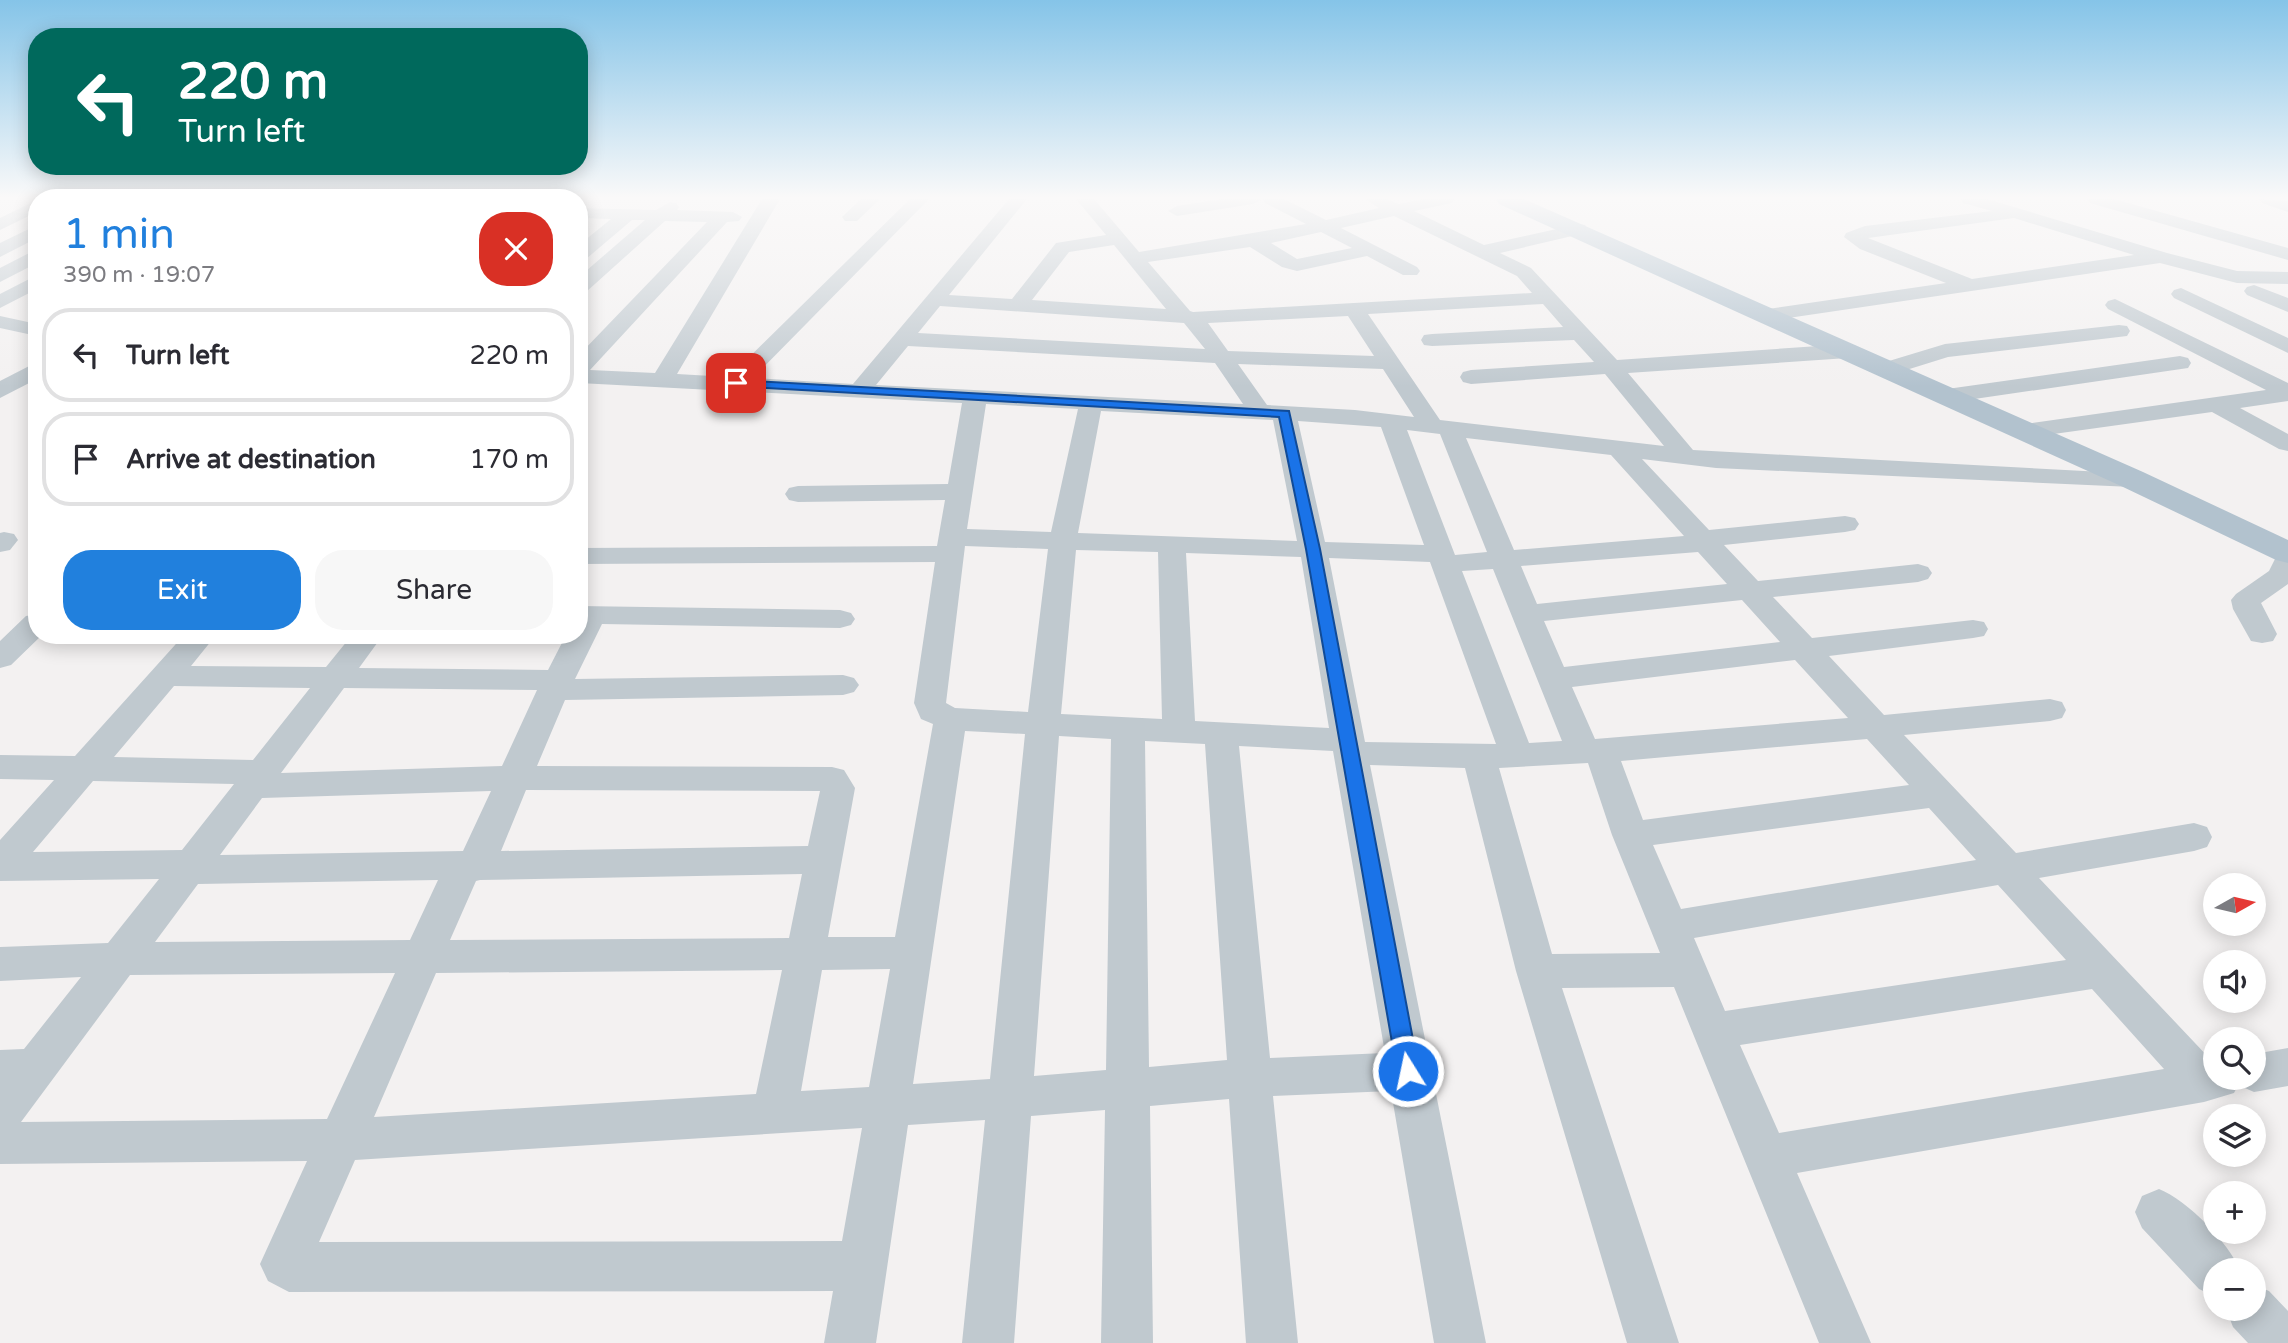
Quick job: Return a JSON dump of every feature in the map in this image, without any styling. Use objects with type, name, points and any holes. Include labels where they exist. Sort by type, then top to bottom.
[{"type":"main road","points":[[1650,262],[2025,430],[2288,553]]},
{"type":"street","points":[[0,276],[25,262]]},
{"type":"street","points":[[588,280],[609,262]]},
{"type":"street","points":[[588,358],[679,262]]},
{"type":"street","points":[[662,380],[733,262]]},
{"type":"street","points":[[736,383],[857,262]]},
{"type":"street","points":[[859,391],[967,262]]},
{"type":"street","points":[[1018,305],[1051,262]]},
{"type":"street","points":[[1058,262],[1081,309]]},
{"type":"street","points":[[1138,262],[1272,413],[1313,549],[1460,1343]]},
{"type":"street","points":[[1287,262],[1297,265],[1313,262]]},
{"type":"street","points":[[1393,262],[1410,271]]},
{"type":"street","points":[[1504,262],[1524,272],[1549,298],[1685,456]]},
{"type":"street","points":[[1910,262],[1969,285]]},
{"type":"street","points":[[1768,315],[2128,262]]},
{"type":"street","points":[[2178,262],[2237,277],[2288,278]]},
{"type":"street","points":[[1293,292],[1501,283]]},
{"type":"street","points":[[2255,291],[2288,306]]},
{"type":"street","points":[[2181,295],[2288,346]]},
{"type":"street","points":[[11,325],[28,296]]},
{"type":"street","points":[[1168,298],[1196,297]]},
{"type":"street","points":[[936,300],[1188,317],[1549,298]]},
{"type":"street","points":[[2115,305],[2288,393]]},
{"type":"street","points":[[1354,309],[1390,363],[1441,427],[1502,560],[1551,679],[1592,752],[1630,835],[1845,1343]]},
{"type":"street","points":[[11,325],[28,311]]},
{"type":"street","points":[[1887,369],[1945,351],[2119,331]]},
{"type":"street","points":[[1432,340],[1580,333]]},
{"type":"street","points":[[903,339],[1222,358],[1390,363]]},
{"type":"street","points":[[1471,376],[1848,351]]},
{"type":"street","points":[[1947,396],[2180,363]]},
{"type":"street","points":[[0,391],[28,374]]},
{"type":"street","points":[[588,376],[1272,413],[1391,421],[1716,460],[2132,479]]},
{"type":"street","points":[[2025,430],[2288,393]]},
{"type":"street","points":[[975,398],[951,545],[930,703],[933,711],[950,719],[1221,734],[1479,757],[1592,752],[2050,710]]},
{"type":"street","points":[[988,1343],[1012,1098],[1043,724],[1063,541],[1091,404]]},
{"type":"street","points":[[2216,404],[2288,444]]},
{"type":"street","points":[[1391,421],[1516,754]]},
{"type":"street","points":[[1618,448],[2102,971],[2203,1069]]},
{"type":"street","points":[[798,494],[959,492]]},
{"type":"street","points":[[588,556],[1063,541],[1313,549],[1443,559],[1502,560],[1704,541],[1845,524]]},
{"type":"street","points":[[1172,544],[1179,731]]},
{"type":"street","points":[[2262,634],[2248,610],[2246,600],[2281,575],[2288,559]]},
{"type":"street","points":[[1525,614],[1918,573]]},
{"type":"street","points":[[588,615],[840,619]]},
{"type":"street","points":[[1551,679],[1973,629]]},
{"type":"street","points":[[0,658],[28,632]]},
{"type":"street","points":[[0,866],[193,644]]},
{"type":"street","points":[[0,1114],[18,1069],[118,959],[361,644]]},
{"type":"street","points":[[574,644],[513,778],[422,957],[285,1264],[289,1267],[862,1266]]},
{"type":"street","points":[[165,676],[556,685],[843,685]]},
{"type":"street","points":[[850,1343],[950,719]]},
{"type":"street","points":[[1127,1343],[1128,729]]},
{"type":"street","points":[[1221,734],[1272,1343]]},
{"type":"street","points":[[1479,757],[1536,971],[1653,1343]]},
{"type":"street","points":[[0,767],[85,768],[257,779],[832,779],[838,788],[774,1114]]},
{"type":"street","points":[[1630,835],[1939,794]]},
{"type":"street","points":[[1669,927],[2194,838]]},
{"type":"street","points":[[0,866],[469,867],[825,860]]},
{"type":"street","points":[[0,964],[118,959],[912,953]]},
{"type":"street","points":[[1536,971],[1687,970]]},
{"type":"street","points":[[1713,1031],[2102,971]]},
{"type":"street","points":[[2266,1071],[2288,1067]]},
{"type":"street","points":[[0,1143],[339,1140],[887,1107],[1250,1078],[1408,1071]]},
{"type":"street","points":[[1767,1157],[2203,1082]]},
{"type":"street","points":[[2159,1213],[2203,1259]]},
{"type":"street","points":[[2262,1321],[2283,1343]]},
{"type":"route","points":[[736,383],[1284,413],[1313,549],[1408,1071]]}]
